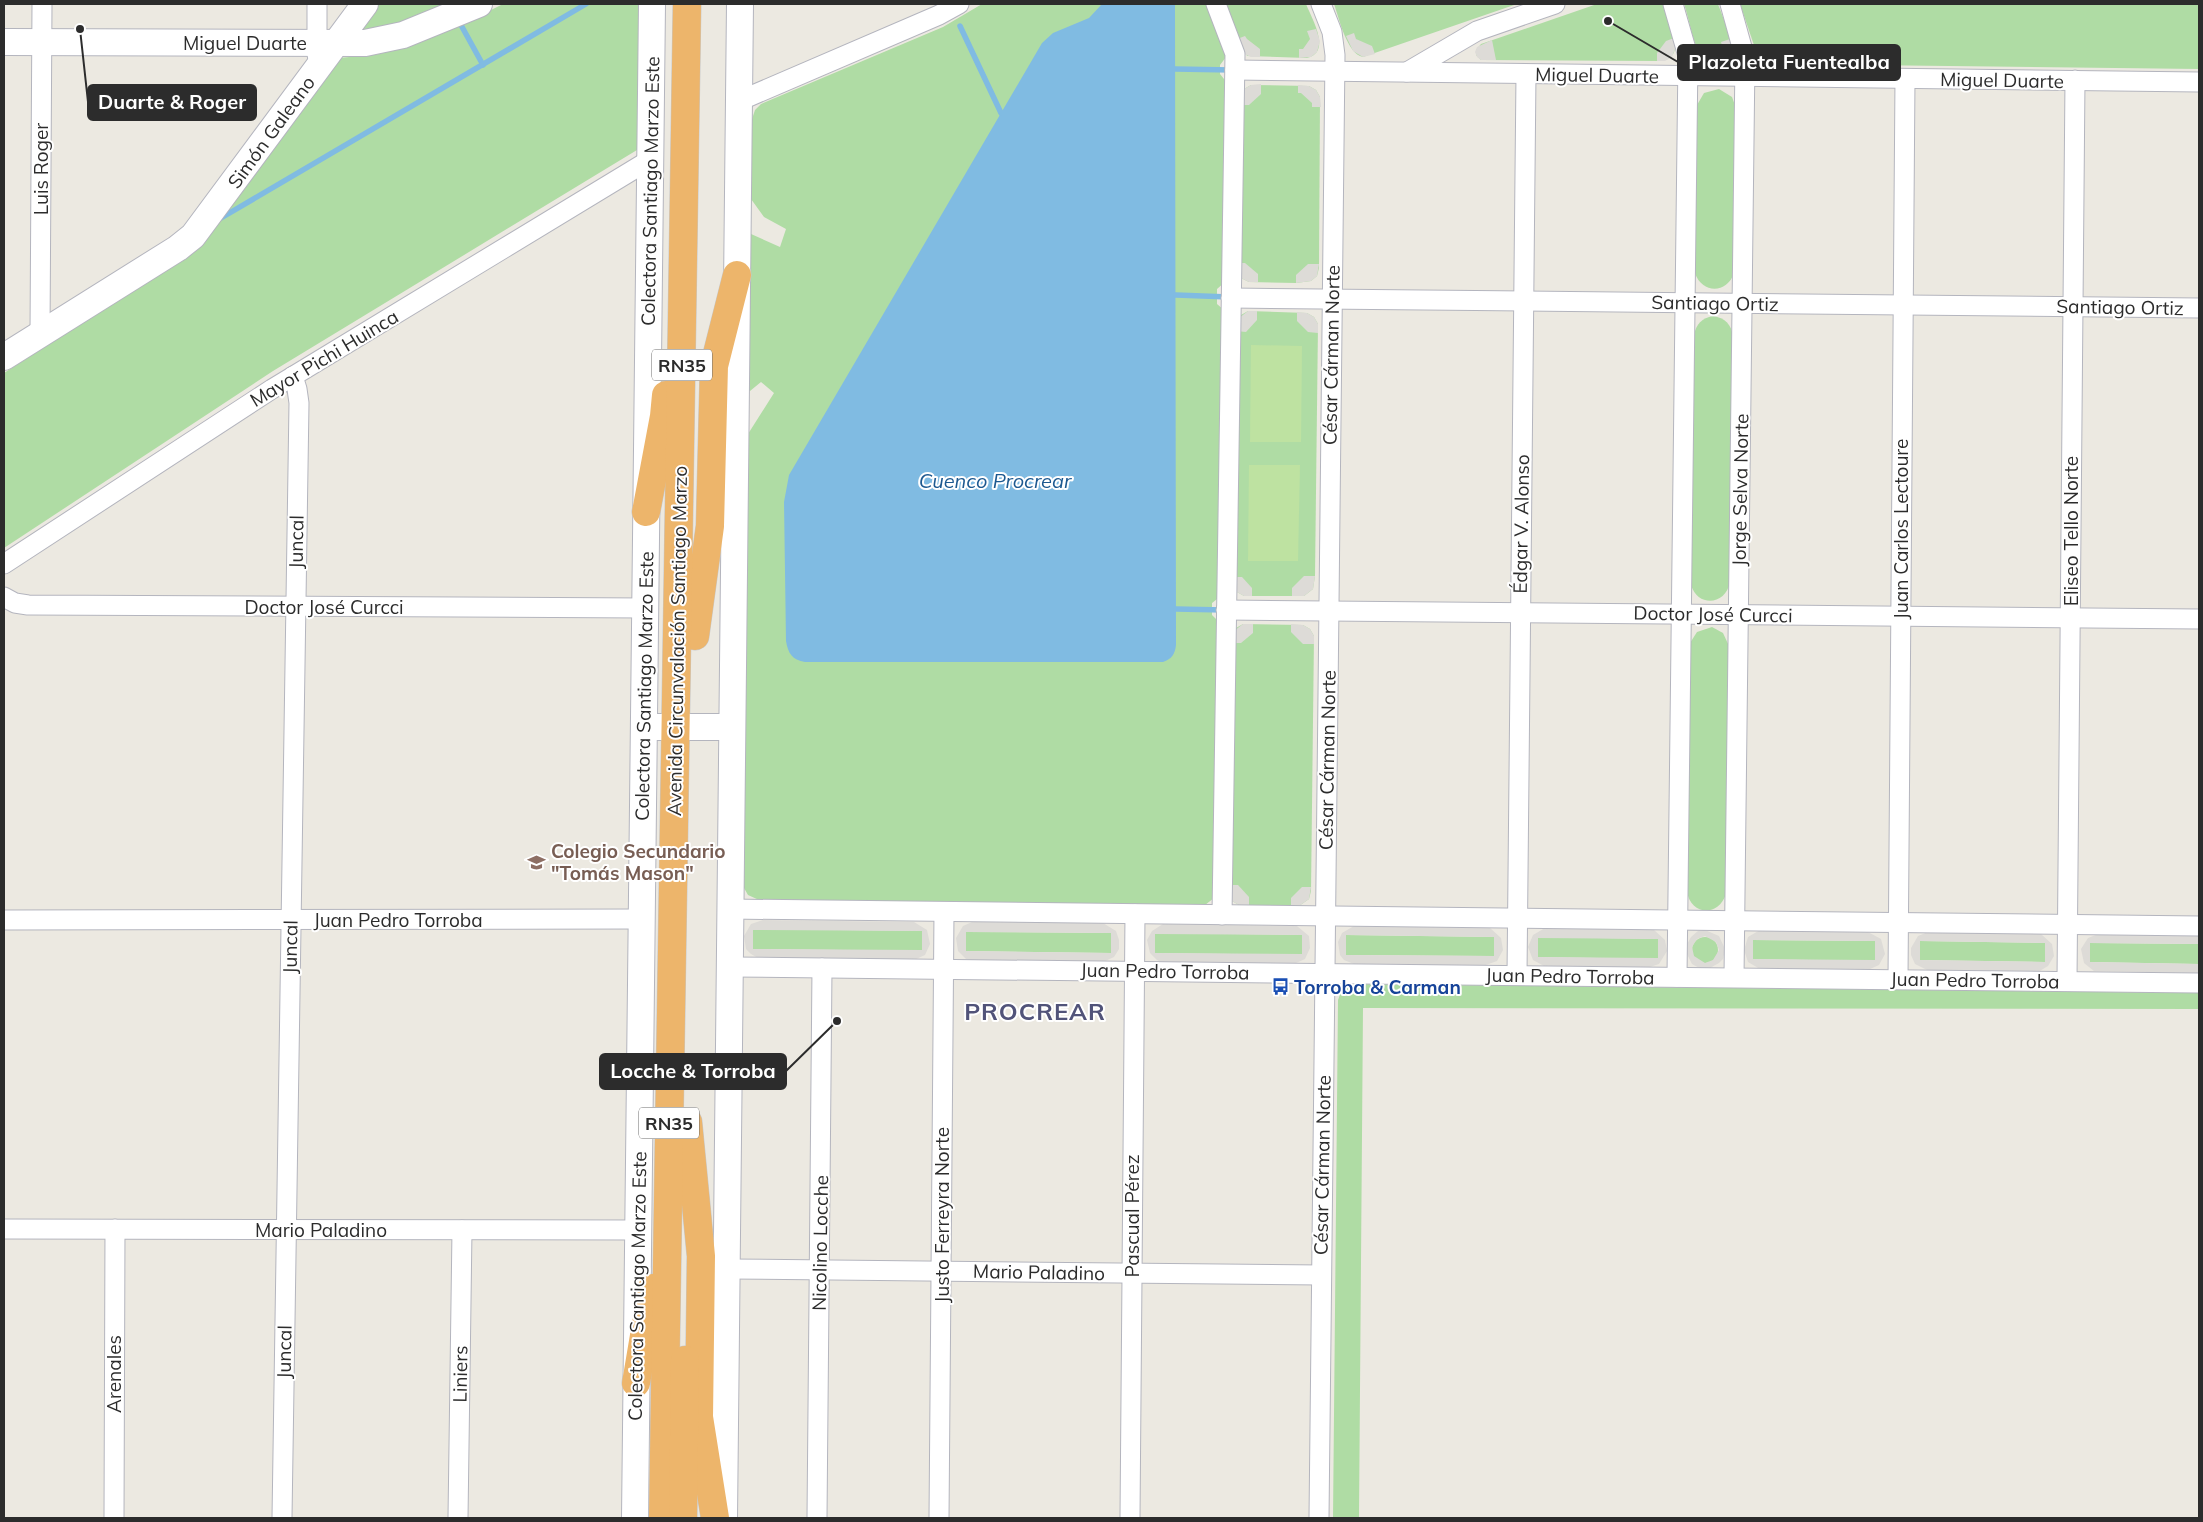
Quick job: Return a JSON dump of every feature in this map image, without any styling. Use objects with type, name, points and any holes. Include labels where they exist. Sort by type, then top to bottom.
[{"type":"highway","name":"Avenida Circunvalación Santiago Marzo","points":[[683,1518],[688,1122],[685,727],[685,148],[687,4]]},
{"type":"highway","name":"Avenida Circunvalación Santiago Marzo","points":[[663,1518],[670,1055],[685,727],[695,636],[704,4]]},
{"type":"highway","points":[[646,512],[666,402],[665,247],[685,148]]},
{"type":"highway","points":[[695,636],[710,526],[714,366],[737,275]]},
{"type":"highway","points":[[636,1383],[652,1293],[655,1145],[670,1055]]},
{"type":"highway","points":[[688,1122],[701,1256],[699,1417],[716,1518]]},
{"type":"street","name":"Luis Roger","points":[[40,335],[42,4]]},
{"type":"street","points":[[317,4],[323,52]]},
{"type":"street","name":"Simón Galeano","points":[[5,354],[40,335],[178,248],[193,236],[323,52],[365,4]]},
{"type":"street","name":"Miguel Duarte","points":[[4,42],[323,52],[396,37],[479,4]]},
{"type":"street","name":"Colectora Santiago Marzo Este","points":[[635,1518],[652,4]]},
{"type":"street","points":[[724,1518],[740,4]]},
{"type":"street","points":[[739,100],[938,15],[959,4]]},
{"type":"street","points":[[1216,4],[1234,51],[1235,70],[1222,915]]},
{"type":"street","name":"César Cárman Norte","points":[[1319,1518],[1335,72],[1334,38],[1322,4]]},
{"type":"street","points":[[1406,72],[1477,31],[1555,4]]},
{"type":"street","points":[[1673,4],[1687,46],[1688,76],[1677,977]]},
{"type":"street","name":"Jorge Selva Norte","points":[[1730,4],[1744,52],[1745,76],[1734,978]]},
{"type":"street","name":"Miguel Duarte","points":[[1235,70],[2199,82]]},
{"type":"street","name":"Édgar V. Alonso","points":[[1517,975],[1526,74]]},
{"type":"street","name":"Juan Carlos Lectoure","points":[[1898,979],[1905,78]]},
{"type":"street","name":"Eliseo Tello Norte","points":[[2067,982],[2075,80]]},
{"type":"street","name":"Mayor Pichi Huinca","points":[[4,564],[293,376],[650,159]]},
{"type":"street","name":"Santiago Ortiz","points":[[1231,298],[2199,308]]},
{"type":"street","name":"Juncal","points":[[282,1518],[299,403],[293,376]]},
{"type":"street","name":"Doctor José Curcci","points":[[4,597],[15,603],[28,605],[645,608]]},
{"type":"street","name":"Doctor José Curcci","points":[[1226,610],[2199,619]]},
{"type":"street","points":[[644,727],[732,727]]},
{"type":"street","points":[[730,909],[2199,926]]},
{"type":"street","name":"Justo Ferreyra Norte","points":[[939,1518],[944,912]]},
{"type":"street","name":"Pascual Pérez","points":[[1130,1518],[1135,914]]},
{"type":"street","name":"Juan Pedro Torroba","points":[[4,920],[642,919]]},
{"type":"street","name":"Juan Pedro Torroba","points":[[730,967],[2199,983]]},
{"type":"street","name":"Nicolino Locche","points":[[817,1518],[822,968]]},
{"type":"street","name":"Mario Paladino","points":[[4,1229],[638,1230]]},
{"type":"street","name":"Arenales","points":[[114,1518],[115,1229]]},
{"type":"street","name":"Liniers","points":[[458,1518],[462,1230]]},
{"type":"street","name":"Mario Paladino","points":[[727,1269],[1321,1275]]},
{"type":"green space","points":[[377,4],[454,4],[412,22],[364,31],[363,28]]},
{"type":"green space","points":[[503,4],[642,4],[637,150],[273,371],[4,548],[4,373],[174,264],[339,58],[379,54],[393,50]]},
{"type":"green space","points":[[982,4],[1210,4],[1229,53],[1220,65],[1220,74],[1228,84],[1225,282],[1217,289],[1217,304],[1225,311],[1221,596],[1212,603],[1212,615],[1220,623],[1214,898],[1205,905],[759,900],[748,895],[744,888],[748,434],[774,393],[761,382],[750,391],[748,390],[751,234],[780,247],[786,229],[764,217],[751,199],[752,119],[755,110],[761,104],[943,27]]},
{"type":"green space","points":[[1223,4],[1306,4],[1316,26],[1319,42],[1318,49],[1314,55],[1307,58],[1247,56]]},
{"type":"green space","points":[[1334,4],[1517,4],[1363,57],[1357,54],[1348,43]]},
{"type":"green space","points":[[1597,4],[1663,4],[1672,28],[1675,45],[1674,53],[1669,58],[1661,61],[1481,60],[1476,55],[1476,50],[1481,44]]},
{"type":"green space","points":[[1684,4],[1718,4],[1729,36],[1729,53],[1726,59],[1719,63],[1714,63],[1707,61],[1701,56],[1693,38]]},
{"type":"green space","points":[[1740,4],[2199,4],[2199,69],[1771,64],[1762,60],[1757,54]]},
{"type":"green space","points":[[1251,85],[1309,86],[1316,90],[1320,97],[1319,268],[1317,276],[1311,281],[1296,283],[1249,282],[1241,278],[1237,263],[1244,89]]},
{"type":"green space","points":[[1719,89],[1732,97],[1736,108],[1734,273],[1726,285],[1714,289],[1703,285],[1695,273],[1697,105],[1704,93]]},
{"type":"green space","points":[[1248,311],[1307,313],[1314,317],[1318,324],[1315,576],[1313,589],[1304,596],[1244,596],[1237,592],[1233,577],[1236,326],[1241,315]]},
{"type":"green space","points":[[1713,316],[1727,322],[1733,336],[1730,582],[1723,595],[1712,601],[1699,597],[1691,585],[1694,335],[1700,322]]},
{"type":"green space","points":[[1251,345],[1302,346],[1301,442],[1250,442]]},
{"type":"green space","points":[[1249,465],[1300,465],[1298,561],[1248,561]]},
{"type":"green space","points":[[1243,624],[1303,625],[1310,629],[1314,636],[1311,891],[1309,899],[1299,906],[1239,905],[1232,901],[1228,885],[1232,639],[1236,628]]},
{"type":"green space","points":[[1712,627],[1723,633],[1729,646],[1726,894],[1717,907],[1705,910],[1693,905],[1687,891],[1690,643],[1697,632]]},
{"type":"green space","points":[[753,929],[923,931],[922,951],[752,949]]},
{"type":"green space","points":[[966,932],[1111,933],[1111,953],[966,951]]},
{"type":"green space","points":[[1155,933],[1302,935],[1302,955],[1155,953]]},
{"type":"green space","points":[[1346,935],[1494,937],[1494,956],[1345,955]]},
{"type":"green space","points":[[1538,937],[1658,939],[1658,959],[1538,957]]},
{"type":"green space","points":[[1705,937],[1714,941],[1718,950],[1714,959],[1705,963],[1696,959],[1692,950],[1696,941]]},
{"type":"green space","points":[[1753,940],[1875,941],[1875,961],[1753,959]]},
{"type":"green space","points":[[1920,941],[2045,943],[2045,962],[1920,960]]},
{"type":"green space","points":[[2090,943],[2199,944],[2199,964],[2090,962]]},
{"type":"green space","points":[[1354,984],[2199,993],[2199,1009],[1363,1008],[1359,1518],[1333,1518],[1338,1000],[1342,989]]},
{"type":"shaded area","points":[[1316,29],[1320,41],[1317,52],[1311,57],[1299,58],[1299,49],[1303,49],[1310,39],[1307,31]]},
{"type":"shaded area","points":[[1354,33],[1356,39],[1372,46],[1375,54],[1363,57],[1353,51],[1346,36]]},
{"type":"shaded area","points":[[1245,36],[1260,49],[1260,57],[1251,57],[1244,54],[1237,39]]},
{"type":"shaded area","points":[[1674,38],[1676,46],[1672,57],[1665,61],[1657,61],[1657,53],[1666,41]]},
{"type":"shaded area","points":[[1730,39],[1730,53],[1720,62],[1709,62],[1698,49],[1707,46],[1711,57],[1724,53],[1721,42]]},
{"type":"shaded area","points":[[1492,40],[1496,60],[1481,60],[1475,52],[1477,47]]},
{"type":"shaded area","points":[[1261,84],[1261,94],[1249,105],[1240,105],[1244,89],[1251,85]]},
{"type":"shaded area","points":[[1298,85],[1309,86],[1316,90],[1320,97],[1321,107],[1312,107],[1312,103],[1301,93],[1298,93]]},
{"type":"shaded area","points":[[1237,263],[1245,263],[1258,274],[1258,282],[1249,282],[1241,278]]},
{"type":"shaded area","points":[[1308,264],[1319,264],[1317,276],[1311,281],[1296,283],[1296,275]]},
{"type":"shaded area","points":[[1248,311],[1257,311],[1257,320],[1246,332],[1236,331],[1239,318]]},
{"type":"shaded area","points":[[1297,312],[1307,313],[1314,317],[1318,324],[1318,333],[1308,332],[1297,321]]},
{"type":"shaded area","points":[[1304,576],[1315,576],[1313,589],[1304,596],[1292,596],[1292,588]]},
{"type":"shaded area","points":[[1233,577],[1242,577],[1252,588],[1252,596],[1244,596],[1237,592]]},
{"type":"shaded area","points":[[1243,624],[1253,624],[1253,633],[1241,643],[1232,643],[1234,631]]},
{"type":"shaded area","points":[[1291,624],[1303,625],[1310,629],[1314,636],[1314,644],[1303,644],[1291,632]]},
{"type":"shaded area","points":[[1228,885],[1238,885],[1249,897],[1249,906],[1239,905],[1232,901]]},
{"type":"shaded area","points":[[1302,887],[1311,887],[1309,899],[1299,906],[1291,906],[1291,898]]},
{"type":"shaded area","points":[[763,920],[914,922],[927,930],[930,944],[925,955],[914,960],[760,959],[746,949],[744,936],[751,924]],"holes":[[[753,930],[922,931],[922,950],[753,949]]]},
{"type":"shaded area","points":[[972,922],[1103,923],[1116,931],[1119,949],[1114,957],[1103,962],[972,961],[966,959],[958,951],[956,938],[963,926]],"holes":[[[966,932],[1111,933],[1111,953],[966,951]]]},
{"type":"shaded area","points":[[1163,924],[1297,926],[1309,936],[1310,948],[1305,959],[1294,964],[1163,963],[1150,953],[1147,940],[1152,931]],"holes":[[[1155,934],[1302,935],[1302,954],[1155,953]]]},
{"type":"shaded area","points":[[1354,926],[1490,928],[1501,938],[1503,950],[1497,961],[1483,966],[1354,964],[1344,960],[1340,955],[1338,942],[1342,933]],"holes":[[[1346,935],[1494,937],[1494,956],[1346,955]]]},
{"type":"shaded area","points":[[1545,928],[1654,930],[1665,940],[1667,951],[1659,964],[1647,968],[1544,966],[1533,960],[1528,947],[1533,935]],"holes":[[[1538,938],[1658,939],[1658,958],[1538,957]]]},
{"type":"shaded area","points":[[1705,930],[1719,936],[1725,949],[1723,959],[1708,969],[1701,969],[1692,964],[1686,952],[1686,946],[1691,937],[1698,931]],"holes":[[[1705,936],[1716,942],[1719,950],[1713,960],[1705,963],[1694,956],[1692,947],[1697,939]]]},
{"type":"shaded area","points":[[1760,930],[1868,932],[1881,939],[1885,954],[1879,965],[1868,970],[1760,969],[1748,962],[1744,950],[1748,937]],"holes":[[[1753,940],[1875,941],[1875,960],[1753,959]]]},
{"type":"shaded area","points":[[1928,932],[2041,934],[2052,944],[2054,956],[2048,966],[2038,972],[1927,970],[1915,964],[1911,955],[1911,948],[1918,936]],"holes":[[[1920,941],[2045,943],[2045,962],[1920,960]]]},
{"type":"shaded area","points":[[2101,933],[2199,934],[2199,944],[2090,943],[2090,962],[2199,964],[2199,973],[2094,971],[2084,963],[2081,949],[2088,938]]},
{"type":"water","name":"Cuenco Procrear","points":[[1102,4],[1175,4],[1176,645],[1174,654],[1163,662],[805,662],[797,660],[789,652],[786,641],[784,502],[789,475],[1042,43],[1053,33],[1089,18]]},
{"type":"waterway","points":[[221,218],[586,4]]},
{"type":"waterway","points":[[461,25],[483,65]]},
{"type":"waterway","points":[[960,26],[1001,113]]},
{"type":"waterway","points":[[1175,69],[1232,70]]},
{"type":"waterway","points":[[1176,295],[1229,297]]},
{"type":"waterway","points":[[1176,609],[1224,610]]},
{"type":"place","name":"Plazoleta Fuentealba","points":[[1608,21]]},
{"type":"place","name":"Duarte & Roger","points":[[80,29]]},
{"type":"place","name":"Colegio Secundario \"Tomás Mason\"","points":[[537,862]]},
{"type":"place","name":"Torroba & Carman","points":[[1280,987]]},
{"type":"place","name":"Locche & Torroba","points":[[837,1021]]},
{"type":"district","name":"PROCREAR","points":[[1035,1011]]}]
